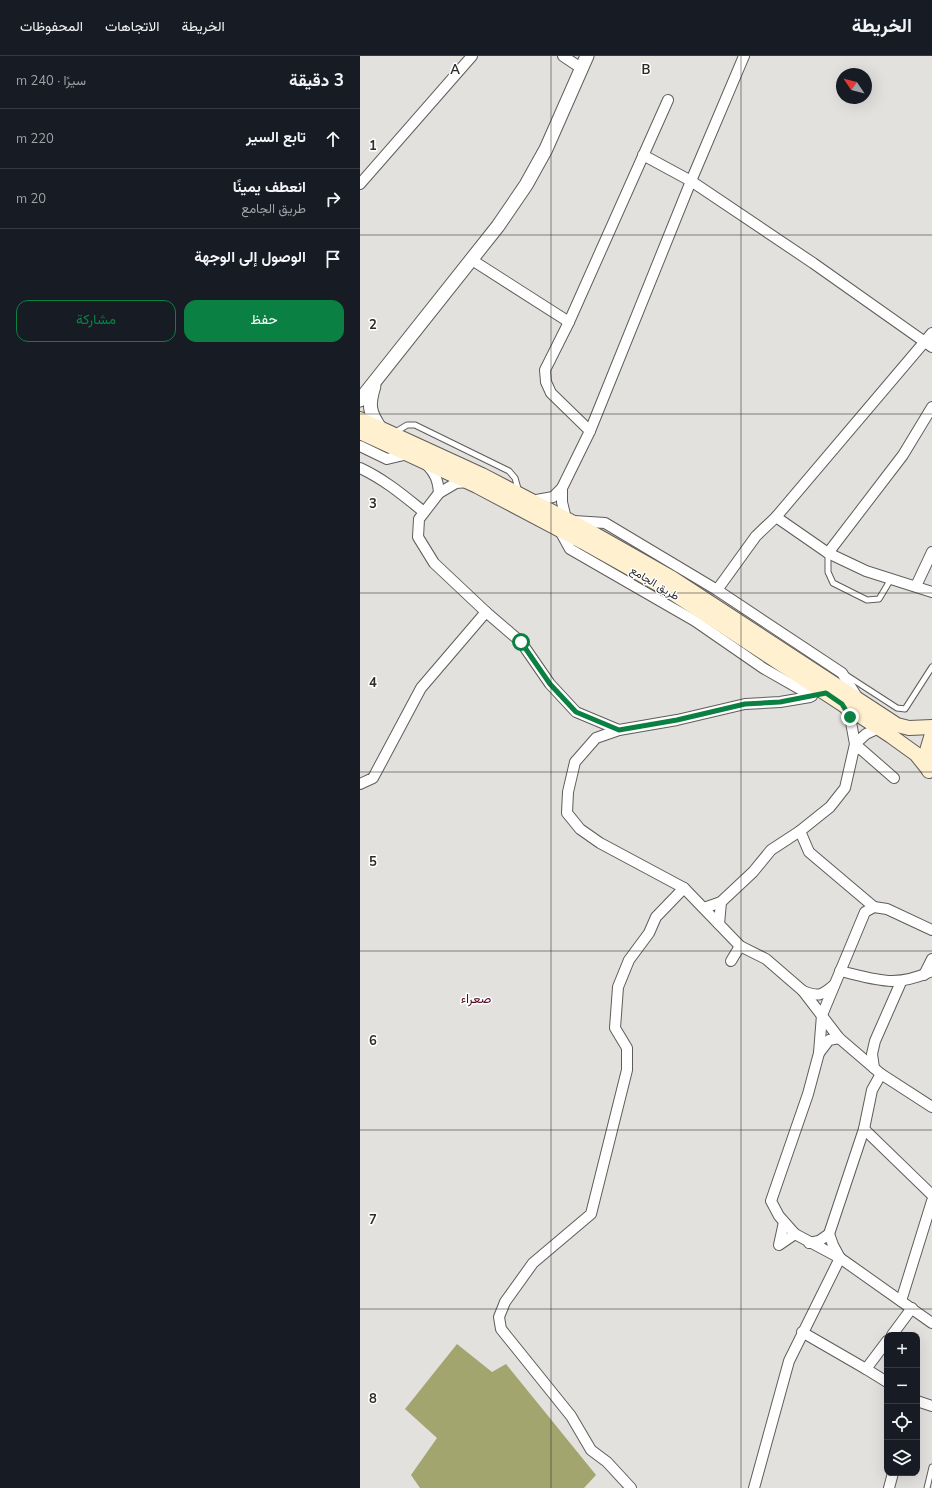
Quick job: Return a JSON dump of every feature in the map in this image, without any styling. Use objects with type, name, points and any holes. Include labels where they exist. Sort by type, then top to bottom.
[{"type":"main road","name":"طريق الجامع","points":[[360,419],[482,475],[525,498],[879,728],[916,754],[930,773]]},
{"type":"main road","name":"طريق الجامع","points":[[360,432],[468,482],[565,523],[672,578],[897,724],[909,728],[932,727]]},
{"type":"main road","points":[[930,773],[926,754],[932,734]]},
{"type":"street","points":[[360,184],[472,56]]},
{"type":"street","points":[[360,400],[472,260],[526,186],[546,150],[584,62],[563,56]]},
{"type":"street","points":[[525,498],[553,497],[562,488],[590,431],[691,181],[744,56]]},
{"type":"street","points":[[590,431],[551,393],[546,382],[545,370],[569,322],[668,100]]},
{"type":"street","points":[[643,155],[691,181],[813,263],[932,347]]},
{"type":"street","points":[[472,260],[569,322]]},
{"type":"street","points":[[717,590],[756,536],[776,517],[932,332]]},
{"type":"street","points":[[375,383],[370,408],[372,417],[386,431]]},
{"type":"street","points":[[828,553],[903,455],[932,407]]},
{"type":"street","points":[[360,446],[387,459],[408,454]]},
{"type":"street","points":[[424,462],[434,472],[438,482],[439,493]]},
{"type":"street","points":[[360,468],[370,472],[402,494],[424,512]]},
{"type":"street","points":[[468,482],[456,483],[439,493],[419,519],[418,537],[434,563],[486,612],[521,642],[550,684],[576,712],[619,730]]},
{"type":"street","points":[[562,488],[562,502],[570,549],[695,621],[763,668],[810,697]]},
{"type":"street","points":[[776,517],[828,553],[866,571],[892,578],[932,592]]},
{"type":"street","points":[[565,523],[606,523],[717,590],[842,673],[859,700]]},
{"type":"street","points":[[916,586],[932,552]]},
{"type":"street","points":[[360,784],[373,778],[421,688],[486,612]]},
{"type":"street","points":[[826,693],[780,702],[745,704],[677,720],[619,730],[596,738],[575,762],[568,792],[567,813],[580,829],[600,843],[684,888],[740,946],[766,959],[803,991],[840,1038],[878,1071],[932,1107]]},
{"type":"street","points":[[704,908],[721,902],[753,872],[771,850],[800,832],[830,807],[845,788],[855,744],[850,717],[842,704]]},
{"type":"street","points":[[855,744],[866,734],[879,728]]},
{"type":"street","points":[[855,744],[894,778]]},
{"type":"street","points":[[800,832],[809,852],[874,907],[887,909],[932,930]]},
{"type":"street","points":[[631,1488],[607,1462],[591,1450],[571,1416],[501,1330],[499,1317],[505,1302],[533,1263],[591,1214],[627,1070],[627,1048],[615,1028],[618,987],[629,960],[649,933],[656,917],[684,888]]},
{"type":"street","points":[[720,924],[721,902]]},
{"type":"street","points":[[874,907],[865,912],[822,1015],[819,1053],[808,1094],[771,1201],[779,1216],[795,1234],[809,1243],[840,1258],[932,1323]]},
{"type":"street","points":[[731,961],[740,946]]},
{"type":"street","points":[[840,971],[885,982],[900,982],[928,973],[932,960]]},
{"type":"street","points":[[885,982],[894,994]]},
{"type":"street","points":[[809,1243],[819,1241],[829,1234],[864,1129],[872,1090],[878,1071],[872,1054],[875,1041],[900,982]]},
{"type":"street","points":[[803,991],[816,996],[825,992],[835,984]]},
{"type":"street","points":[[819,1053],[829,1040],[840,1038]]},
{"type":"street","points":[[852,1048],[866,1048],[875,1041]]},
{"type":"street","points":[[864,1129],[932,1195]]},
{"type":"street","points":[[901,1301],[932,1201]]},
{"type":"street","points":[[784,1222],[779,1245],[795,1234]]},
{"type":"street","points":[[829,1234],[840,1258]]},
{"type":"street","points":[[754,1488],[789,1361],[802,1332],[840,1258]]},
{"type":"street","points":[[894,1332],[912,1308]]},
{"type":"street","points":[[802,1332],[884,1380]]},
{"type":"street","points":[[866,1369],[884,1345]]},
{"type":"street","points":[[920,1404],[932,1406]]},
{"type":"street","points":[[888,1488],[892,1476]]},
{"type":"lane","points":[[828,553],[828,572],[833,583],[867,600],[879,599],[892,578]]},
{"type":"lane","points":[[842,673],[897,708],[905,709],[932,667]]},
{"type":"lane","points":[[927,1488],[932,1467]]},
{"type":"green space","points":[[457,1344],[492,1372],[506,1364],[596,1475],[584,1488],[420,1488],[411,1475],[437,1438],[405,1409]]},
{"type":"district","name":"صعراء","points":[[476,998]]},
{"type":"route","points":[[521,642],[550,684],[576,712],[619,730],[677,720],[745,704],[780,702],[826,693],[842,704],[850,717]]}]
